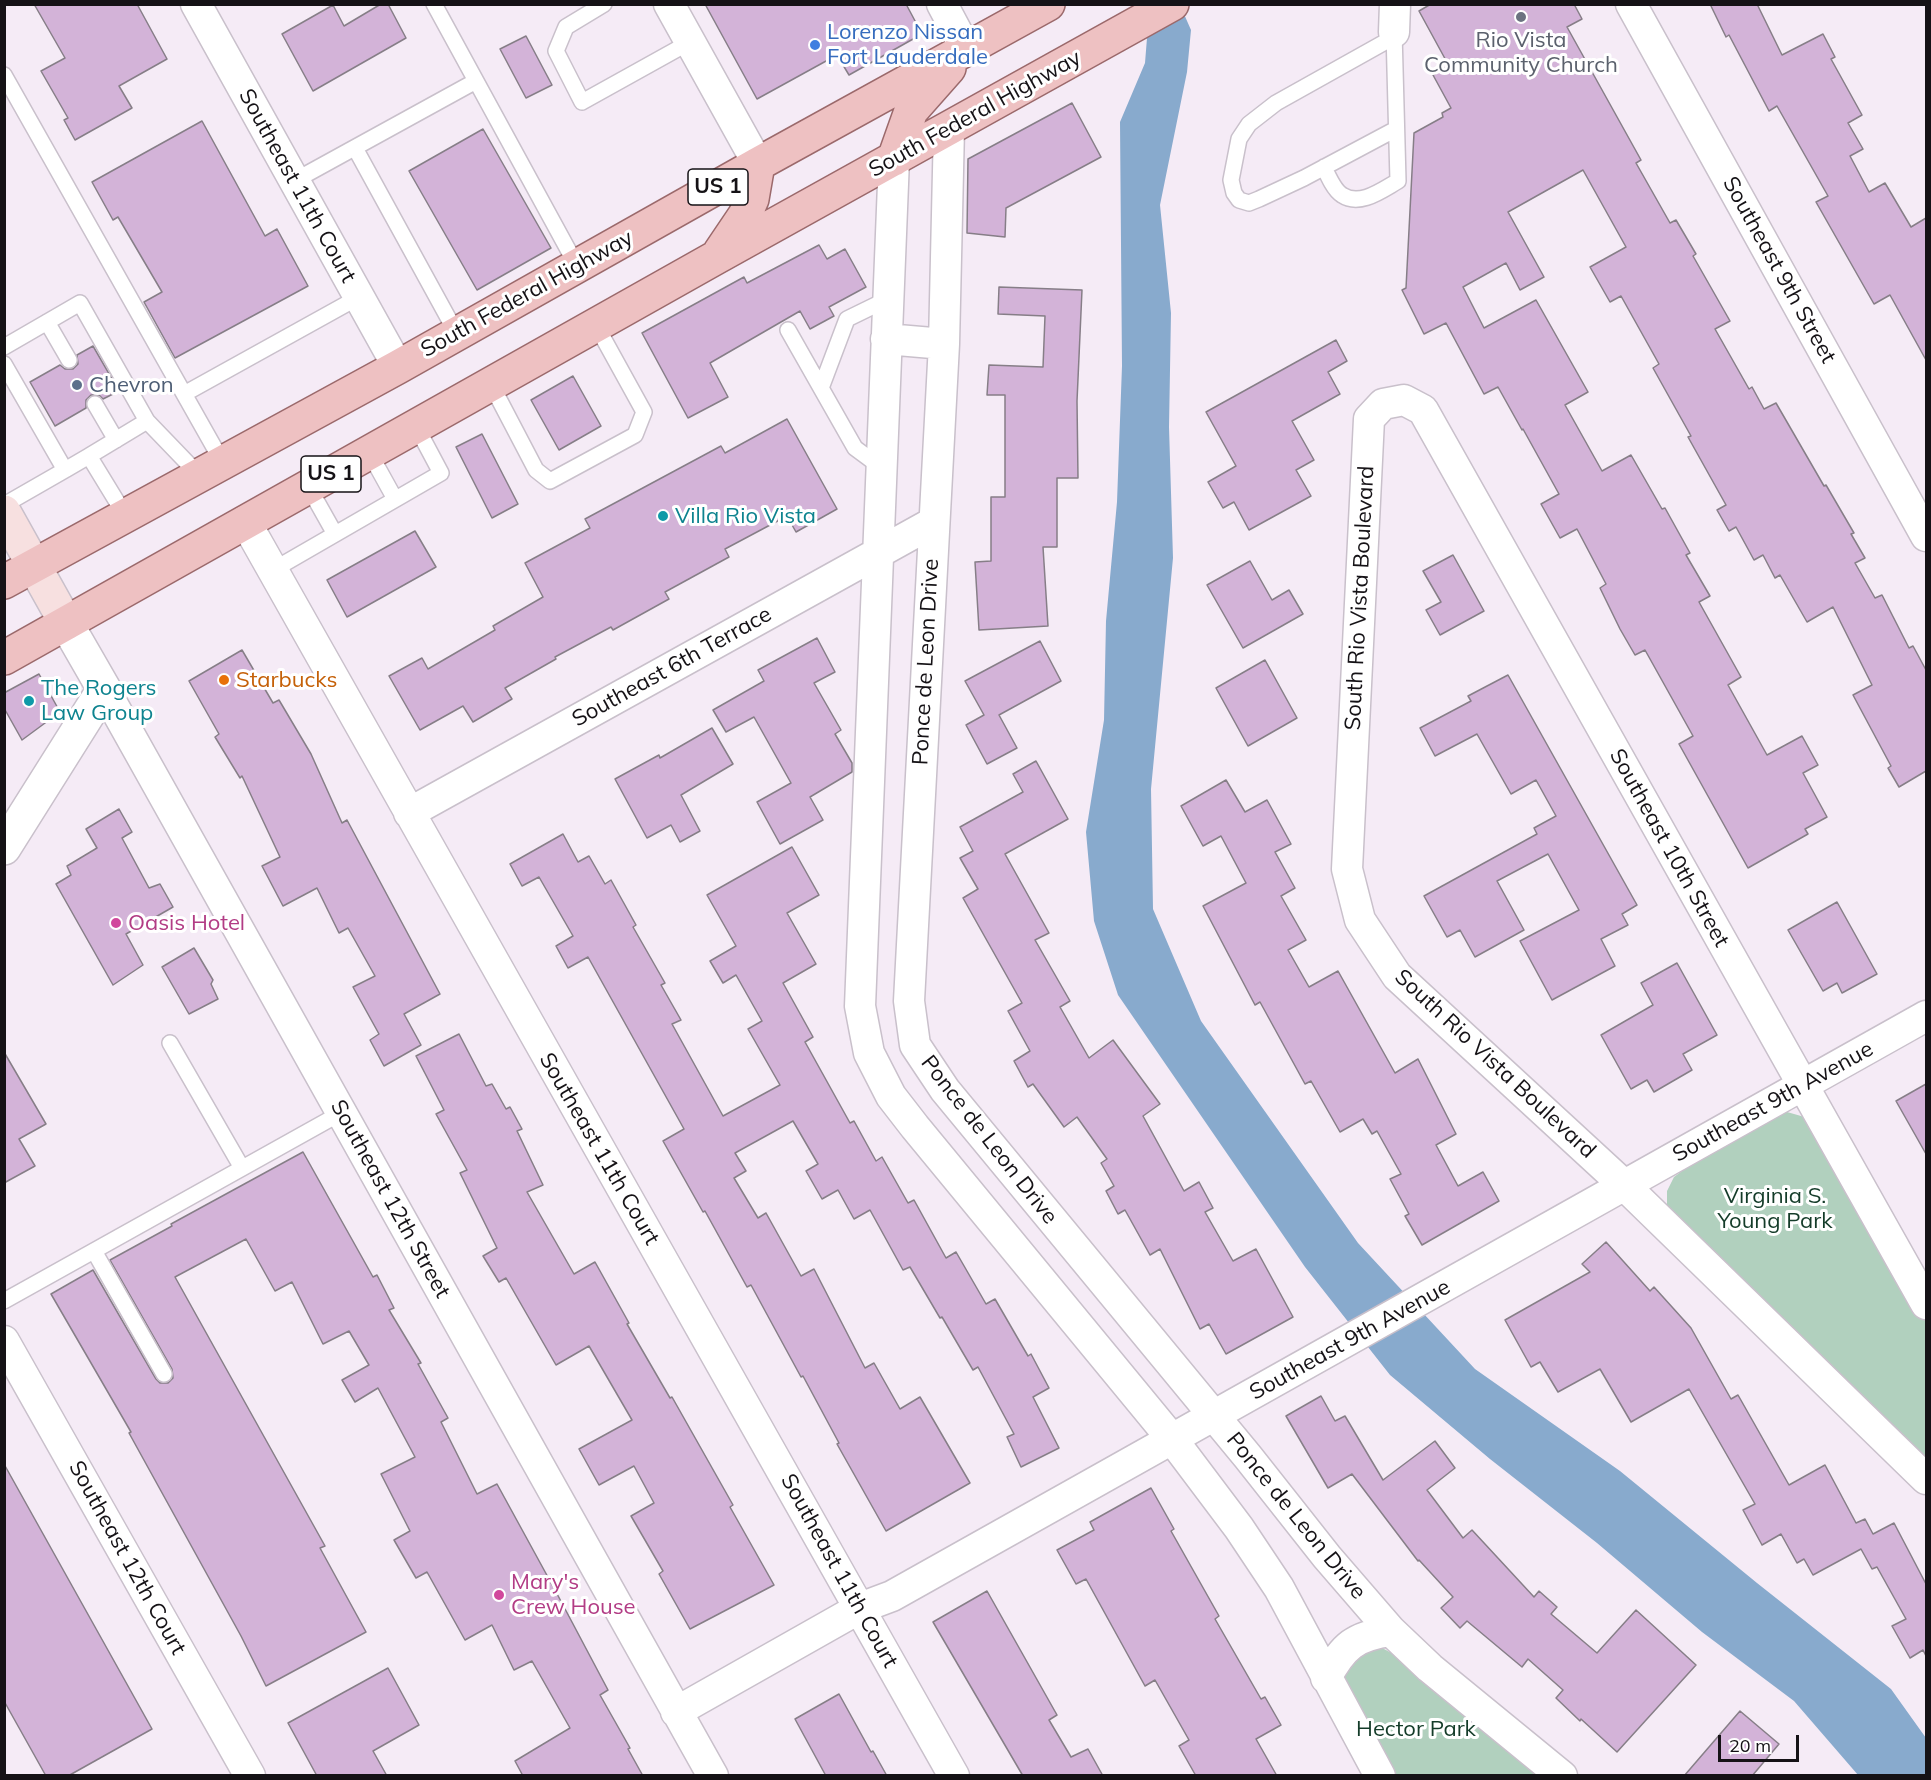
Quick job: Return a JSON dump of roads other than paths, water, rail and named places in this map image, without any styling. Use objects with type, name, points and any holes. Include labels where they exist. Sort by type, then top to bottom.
[{"type":"main road","name":"South Federal Highway","points":[[4,582],[398,367],[1048,4]]},
{"type":"main road","name":"South Federal Highway","points":[[716,258],[1172,4]]},
{"type":"main road","points":[[894,159],[911,111],[966,49]]},
{"type":"main road","points":[[716,258],[745,214],[752,199],[758,164]]},
{"type":"main road","name":"US 1","points":[[4,658],[716,258]]},
{"type":"main road","points":[[4,512],[66,623]]},
{"type":"street","name":"Southeast 11th Court","points":[[196,4],[398,367]]},
{"type":"street","points":[[669,4],[758,164]]},
{"type":"street","points":[[942,4],[966,49]]},
{"type":"street","name":"Southeast 9th Street","points":[[1631,4],[1926,536]]},
{"type":"street","name":"Ponce de Leon Drive","points":[[949,128],[944,344],[909,1002],[915,1045],[945,1090],[1214,1416],[1327,1557],[1391,1631],[1430,1668],[1562,1776]]},
{"type":"street","name":"Ponce de Leon Drive","points":[[894,159],[860,1006],[869,1053],[891,1096],[915,1127],[1172,1440],[1239,1528],[1279,1588],[1380,1776]]},
{"type":"street","points":[[886,339],[944,344]]},
{"type":"street","name":"Southeast 10th Street","points":[[1404,400],[1423,410],[1926,1304]]},
{"type":"street","name":"South Rio Vista Boulevard","points":[[1404,400],[1383,404],[1369,419],[1347,869],[1360,920],[1397,976],[1624,1185],[1926,1479]]},
{"type":"street","name":"Southeast 11th Court","points":[[245,521],[954,1776]]},
{"type":"street","name":"Southeast 6th Terrace","points":[[409,813],[934,522]]},
{"type":"street","name":"Southeast 12th Street","points":[[66,623],[713,1776]]},
{"type":"street","points":[[4,848],[104,689]]},
{"type":"street","name":"Southeast 9th Avenue","points":[[676,1712],[860,1608],[892,1596],[1926,1016]]},
{"type":"street","points":[[1111,1366],[1124,1365],[1135,1359],[1144,1350],[1149,1338]]},
{"type":"street","name":"Southeast 12th Court","points":[[4,1341],[250,1776]]},
{"type":"street","points":[[1326,1678],[1336,1659],[1351,1644],[1370,1634],[1391,1631]]},
{"type":"lane","points":[[434,4],[577,266]]},
{"type":"lane","points":[[604,4],[566,27],[556,51],[582,102],[690,42]]},
{"type":"lane","points":[[1324,167],[1340,194],[1354,200],[1374,194],[1398,181],[1394,24]]},
{"type":"lane","points":[[1394,24],[1249,124],[1239,139],[1231,180],[1234,193],[1239,200],[1249,203],[1396,129]]},
{"type":"lane","points":[[4,75],[184,394],[211,469]]},
{"type":"lane","points":[[294,181],[476,81]]},
{"type":"lane","points":[[355,148],[457,334]]},
{"type":"lane","points":[[184,394],[359,297]]},
{"type":"lane","points":[[821,388],[847,320],[888,300]]},
{"type":"lane","points":[[4,347],[80,303],[147,421],[211,469]]},
{"type":"lane","points":[[47,322],[69,360]]},
{"type":"lane","points":[[492,384],[536,470],[550,481],[635,435],[644,412],[596,325]]},
{"type":"lane","points":[[788,330],[855,448],[882,468]]},
{"type":"lane","points":[[4,364],[65,470]]},
{"type":"lane","points":[[95,404],[116,440]]},
{"type":"lane","points":[[4,504],[147,421]]},
{"type":"lane","points":[[273,570],[441,473],[416,426]]},
{"type":"lane","points":[[369,452],[395,499]]},
{"type":"lane","points":[[89,456],[126,515]]},
{"type":"lane","points":[[308,486],[335,534]]},
{"type":"lane","points":[[170,1043],[242,1168]]},
{"type":"lane","points":[[4,1300],[341,1113]]},
{"type":"lane","points":[[94,1251],[164,1374]]},
{"type":"water","points":[[1134,5],[1180,5],[1191,30],[1187,72],[1160,205],[1171,313],[1169,427],[1173,558],[1151,789],[1153,909],[1201,1021],[1358,1243],[1475,1369],[1620,1471],[1891,1689],[1926,1738],[1926,1775],[1858,1775],[1794,1701],[1702,1632],[1597,1543],[1490,1459],[1390,1375],[1305,1267],[1118,995],[1094,921],[1086,832],[1104,720],[1106,621],[1117,502],[1122,366],[1120,122],[1145,63],[1147,38]]},
{"type":"place","name":"Rio Vista Community Church","points":[[1521,17]]},
{"type":"place","name":"Lorenzo Nissan Fort Lauderdale","points":[[815,45]]},
{"type":"place","name":"Chevron","points":[[77,385]]},
{"type":"place","name":"Villa Rio Vista","points":[[663,516]]},
{"type":"place","name":"Starbucks","points":[[224,680]]},
{"type":"place","name":"The Rogers Law Group","points":[[29,701]]},
{"type":"place","name":"Oasis Hotel","points":[[116,923]]},
{"type":"place","name":"Mary's Crew House","points":[[499,1595]]},
{"type":"park label","name":"Virginia S. Young Park","points":[[1775,1208]]},
{"type":"park label","name":"Hector Park","points":[[1416,1729]]}]
